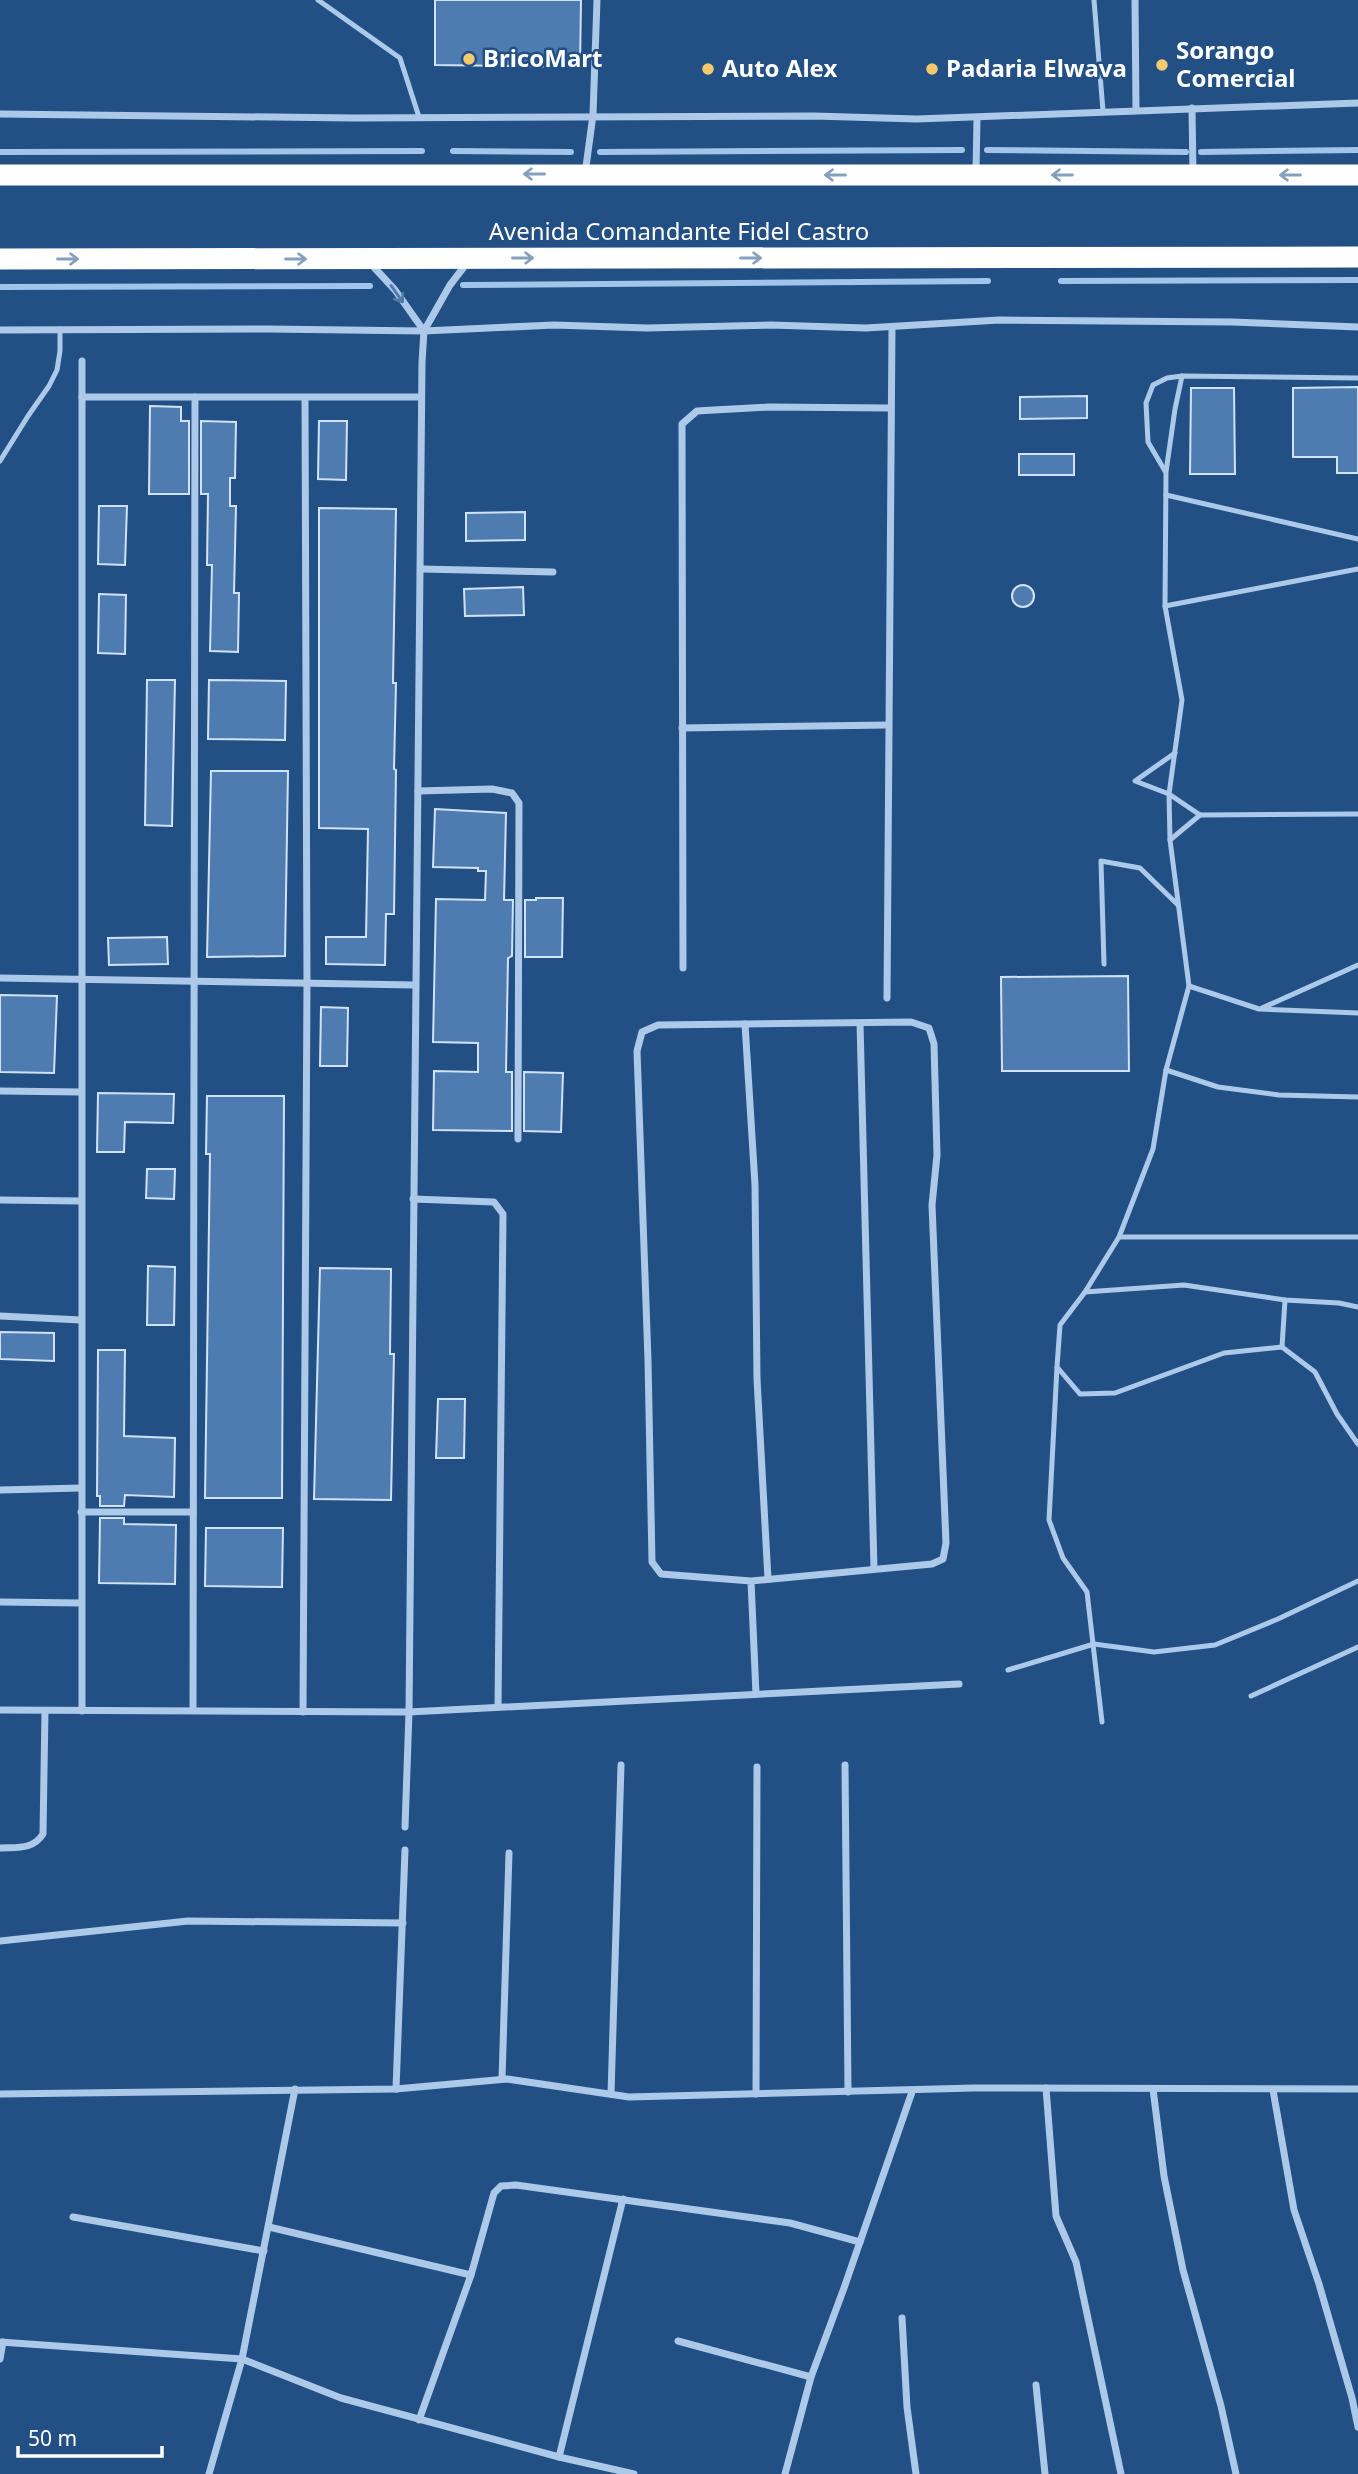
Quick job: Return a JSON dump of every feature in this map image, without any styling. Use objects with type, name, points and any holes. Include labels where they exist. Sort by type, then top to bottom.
[{"type":"highway","points":[[0,175],[1358,175]]},
{"type":"highway","name":"Avenida Comandante Fidel Castro","points":[[0,258],[1358,257]]},
{"type":"street","points":[[585,174],[593,115],[597,0]]},
{"type":"street","points":[[1135,0],[1136,110]]},
{"type":"street","points":[[0,114],[977,119],[1103,111],[1358,103]]},
{"type":"street","points":[[1192,108],[1192,175]]},
{"type":"street","points":[[976,175],[977,119]]},
{"type":"street","points":[[405,1827],[409,1712],[421,397],[424,331],[450,285],[472,258]]},
{"type":"street","points":[[367,259],[395,290],[424,331]]},
{"type":"street","points":[[0,330],[268,328],[424,331],[554,325],[647,328],[771,325],[866,328],[999,320],[1220,322],[1358,327]]},
{"type":"street","points":[[887,998],[892,327]]},
{"type":"street","points":[[82,361],[82,1711]]},
{"type":"street","points":[[82,397],[421,397]]},
{"type":"street","points":[[193,1710],[195,397]]},
{"type":"street","points":[[303,1712],[307,983],[305,397]]},
{"type":"street","points":[[684,968],[682,424],[697,411],[769,407],[890,408]]},
{"type":"street","points":[[421,569],[553,572]]},
{"type":"street","points":[[682,728],[888,725]]},
{"type":"street","points":[[418,791],[492,789],[512,793],[519,803],[518,1139]]},
{"type":"street","points":[[0,978],[414,985]]},
{"type":"street","points":[[911,1022],[929,1028],[934,1044],[937,1156],[932,1205],[946,1543],[943,1559],[932,1564],[751,1581],[661,1574],[652,1562],[637,1051],[642,1032],[658,1025],[860,1023],[911,1022]]},
{"type":"street","points":[[860,1023],[874,1569]]},
{"type":"street","points":[[745,1024],[755,1185],[757,1379],[768,1579]]},
{"type":"street","points":[[0,1091],[81,1092]]},
{"type":"street","points":[[413,1199],[494,1202],[503,1214],[498,1707]]},
{"type":"street","points":[[0,1200],[81,1201]]},
{"type":"street","points":[[0,1316],[81,1321]]},
{"type":"street","points":[[0,1490],[81,1488]]},
{"type":"street","points":[[81,1512],[193,1512]]},
{"type":"street","points":[[751,1581],[756,1694]]},
{"type":"street","points":[[0,1602],[81,1603]]},
{"type":"street","points":[[0,1710],[409,1712],[959,1684]]},
{"type":"street","points":[[0,1848],[28,1846],[39,1840],[43,1834],[45,1711]]},
{"type":"street","points":[[611,2094],[621,1765]]},
{"type":"street","points":[[845,1765],[848,2092]]},
{"type":"street","points":[[756,2094],[757,1767]]},
{"type":"street","points":[[396,2089],[405,1850]]},
{"type":"street","points":[[502,2079],[509,1853]]},
{"type":"street","points":[[0,1941],[188,1921],[402,1923]]},
{"type":"street","points":[[0,2094],[396,2089],[502,2079],[629,2097],[1046,2088],[1358,2089]]},
{"type":"street","points":[[1046,2088],[1056,2216],[1076,2262],[1121,2474]]},
{"type":"street","points":[[209,2474],[242,2359],[295,2089]]},
{"type":"street","points":[[1153,2089],[1164,2176],[1183,2270],[1236,2474]]},
{"type":"street","points":[[1273,2090],[1294,2210],[1319,2284],[1358,2427]]},
{"type":"street","points":[[785,2474],[811,2377],[912,2092]]},
{"type":"street","points":[[419,2420],[471,2275],[494,2193],[501,2186],[516,2185],[790,2223],[860,2242]]},
{"type":"street","points":[[559,2457],[623,2199]]},
{"type":"street","points":[[73,2217],[264,2251]]},
{"type":"street","points":[[269,2227],[471,2275]]},
{"type":"street","points":[[902,2318],[907,2407],[916,2474]]},
{"type":"street","points":[[678,2341],[811,2377]]},
{"type":"street","points":[[0,2359],[1,2342],[242,2359],[341,2398],[559,2457],[634,2474]]},
{"type":"street","points":[[1036,2385],[1045,2474]]},
{"type":"lane","points":[[318,0],[401,58],[419,117]]},
{"type":"lane","points":[[1094,0],[1103,111]]},
{"type":"lane","points":[[0,461],[57,370],[60,329]]},
{"type":"lane","points":[[1102,1723],[1087,1592],[1063,1558],[1049,1520],[1057,1367],[1060,1325],[1085,1292],[1119,1237],[1153,1149],[1166,1070],[1189,986],[1170,841],[1169,794],[1182,700],[1165,606],[1166,472],[1182,376]]},
{"type":"lane","points":[[1166,472],[1148,442],[1146,403],[1153,385],[1167,378],[1358,378]]},
{"type":"lane","points":[[1166,495],[1358,539]]},
{"type":"lane","points":[[1165,606],[1358,569]]},
{"type":"lane","points":[[1175,753],[1135,781],[1169,794],[1200,815],[1358,814]]},
{"type":"lane","points":[[1170,841],[1200,815]]},
{"type":"lane","points":[[1104,964],[1101,861],[1140,868],[1178,905]]},
{"type":"lane","points":[[1259,1009],[1358,965]]},
{"type":"lane","points":[[1189,986],[1259,1009],[1358,1013]]},
{"type":"lane","points":[[1166,1070],[1218,1087],[1279,1095],[1358,1097]]},
{"type":"lane","points":[[1119,1237],[1358,1237]]},
{"type":"lane","points":[[1085,1292],[1184,1285],[1285,1300],[1339,1303],[1358,1307]]},
{"type":"lane","points":[[1282,1347],[1285,1300]]},
{"type":"lane","points":[[1057,1367],[1080,1394],[1115,1393],[1224,1353],[1282,1347],[1315,1372],[1337,1414],[1358,1444]]},
{"type":"lane","points":[[1008,1670],[1094,1644],[1154,1652],[1215,1645],[1358,1581]]},
{"type":"lane","points":[[1251,1696],[1358,1647]]},
{"type":"building","points":[[435,0],[581,0],[580,67],[435,65]]},
{"type":"building","points":[[1358,387],[1358,473],[1337,473],[1337,457],[1293,457],[1293,388]]},
{"type":"building","points":[[1191,388],[1234,388],[1235,474],[1190,474]]},
{"type":"building","points":[[1087,396],[1087,418],[1020,419],[1020,397]]},
{"type":"building","points":[[150,406],[181,407],[181,421],[189,421],[189,494],[149,494]]},
{"type":"building","points":[[201,421],[236,422],[235,478],[230,478],[230,506],[236,506],[234,593],[239,593],[238,652],[210,651],[212,565],[207,565],[208,494],[201,494]]},
{"type":"building","points":[[319,421],[347,421],[346,480],[318,479]]},
{"type":"building","points":[[1019,454],[1074,454],[1074,475],[1019,475]]},
{"type":"building","points":[[99,506],[127,506],[125,565],[98,564]]},
{"type":"building","points":[[319,508],[396,509],[393,683],[396,683],[394,914],[386,914],[385,965],[326,964],[326,937],[366,937],[368,829],[319,828]]},
{"type":"building","points":[[525,512],[525,540],[466,541],[466,513]]},
{"type":"building","points":[[1019,585],[1027,585],[1034,592],[1034,600],[1027,607],[1019,607],[1012,600],[1012,592]]},
{"type":"building","points":[[523,587],[524,615],[465,616],[464,589]]},
{"type":"building","points":[[99,594],[126,595],[125,654],[98,653]]},
{"type":"building","points":[[147,680],[175,680],[172,826],[145,825]]},
{"type":"building","points":[[209,680],[286,681],[285,740],[208,739]]},
{"type":"building","points":[[211,771],[288,771],[285,956],[207,957]]},
{"type":"building","points":[[435,809],[506,813],[504,900],[513,900],[512,956],[508,958],[506,1072],[512,1072],[512,1131],[433,1130],[434,1071],[478,1072],[478,1043],[433,1042],[436,899],[485,900],[486,871],[478,871],[478,868],[433,867]]},
{"type":"building","points":[[563,898],[562,957],[525,957],[525,900]]},
{"type":"building","points":[[167,937],[168,964],[109,965],[108,938]]},
{"type":"building","points":[[1128,976],[1129,1071],[1002,1071],[1001,977]]},
{"type":"building","points":[[0,995],[57,996],[54,1073],[0,1072]]},
{"type":"building","points":[[321,1007],[348,1008],[347,1066],[320,1066]]},
{"type":"building","points":[[524,1072],[563,1073],[561,1132],[524,1131]]},
{"type":"building","points":[[98,1093],[174,1094],[173,1123],[125,1122],[124,1152],[97,1152]]},
{"type":"building","points":[[207,1096],[284,1096],[282,1498],[205,1498],[210,1154],[206,1154]]},
{"type":"building","points":[[147,1169],[175,1169],[174,1199],[146,1198]]},
{"type":"building","points":[[148,1266],[175,1267],[174,1325],[147,1325]]},
{"type":"building","points":[[320,1268],[391,1269],[390,1354],[394,1354],[391,1500],[314,1499]]},
{"type":"building","points":[[0,1332],[54,1333],[54,1361],[0,1359]]},
{"type":"building","points":[[98,1350],[125,1350],[124,1436],[175,1438],[174,1497],[125,1495],[124,1506],[100,1506],[100,1496],[97,1496]]},
{"type":"building","points":[[438,1399],[465,1399],[464,1458],[436,1458]]},
{"type":"building","points":[[100,1518],[124,1518],[124,1524],[176,1525],[175,1584],[99,1583]]},
{"type":"building","points":[[206,1528],[283,1528],[282,1587],[205,1586]]},
{"type":"waterway","points":[[600,152],[962,150]]},
{"type":"waterway","points":[[987,150],[1186,152]]},
{"type":"waterway","points":[[1201,152],[1358,150]]},
{"type":"waterway","points":[[0,152],[422,151]]},
{"type":"waterway","points":[[453,151],[571,152]]},
{"type":"waterway","points":[[1061,281],[1358,280]]},
{"type":"waterway","points":[[463,285],[988,281]]},
{"type":"waterway","points":[[0,287],[370,286]]},
{"type":"place","name":"BricoMart","points":[[469,59]]},
{"type":"place","name":"Sorango Comercial","points":[[1162,65]]},
{"type":"place","name":"Auto Alex","points":[[708,69]]},
{"type":"place","name":"Padaria Elwava","points":[[932,69]]}]
